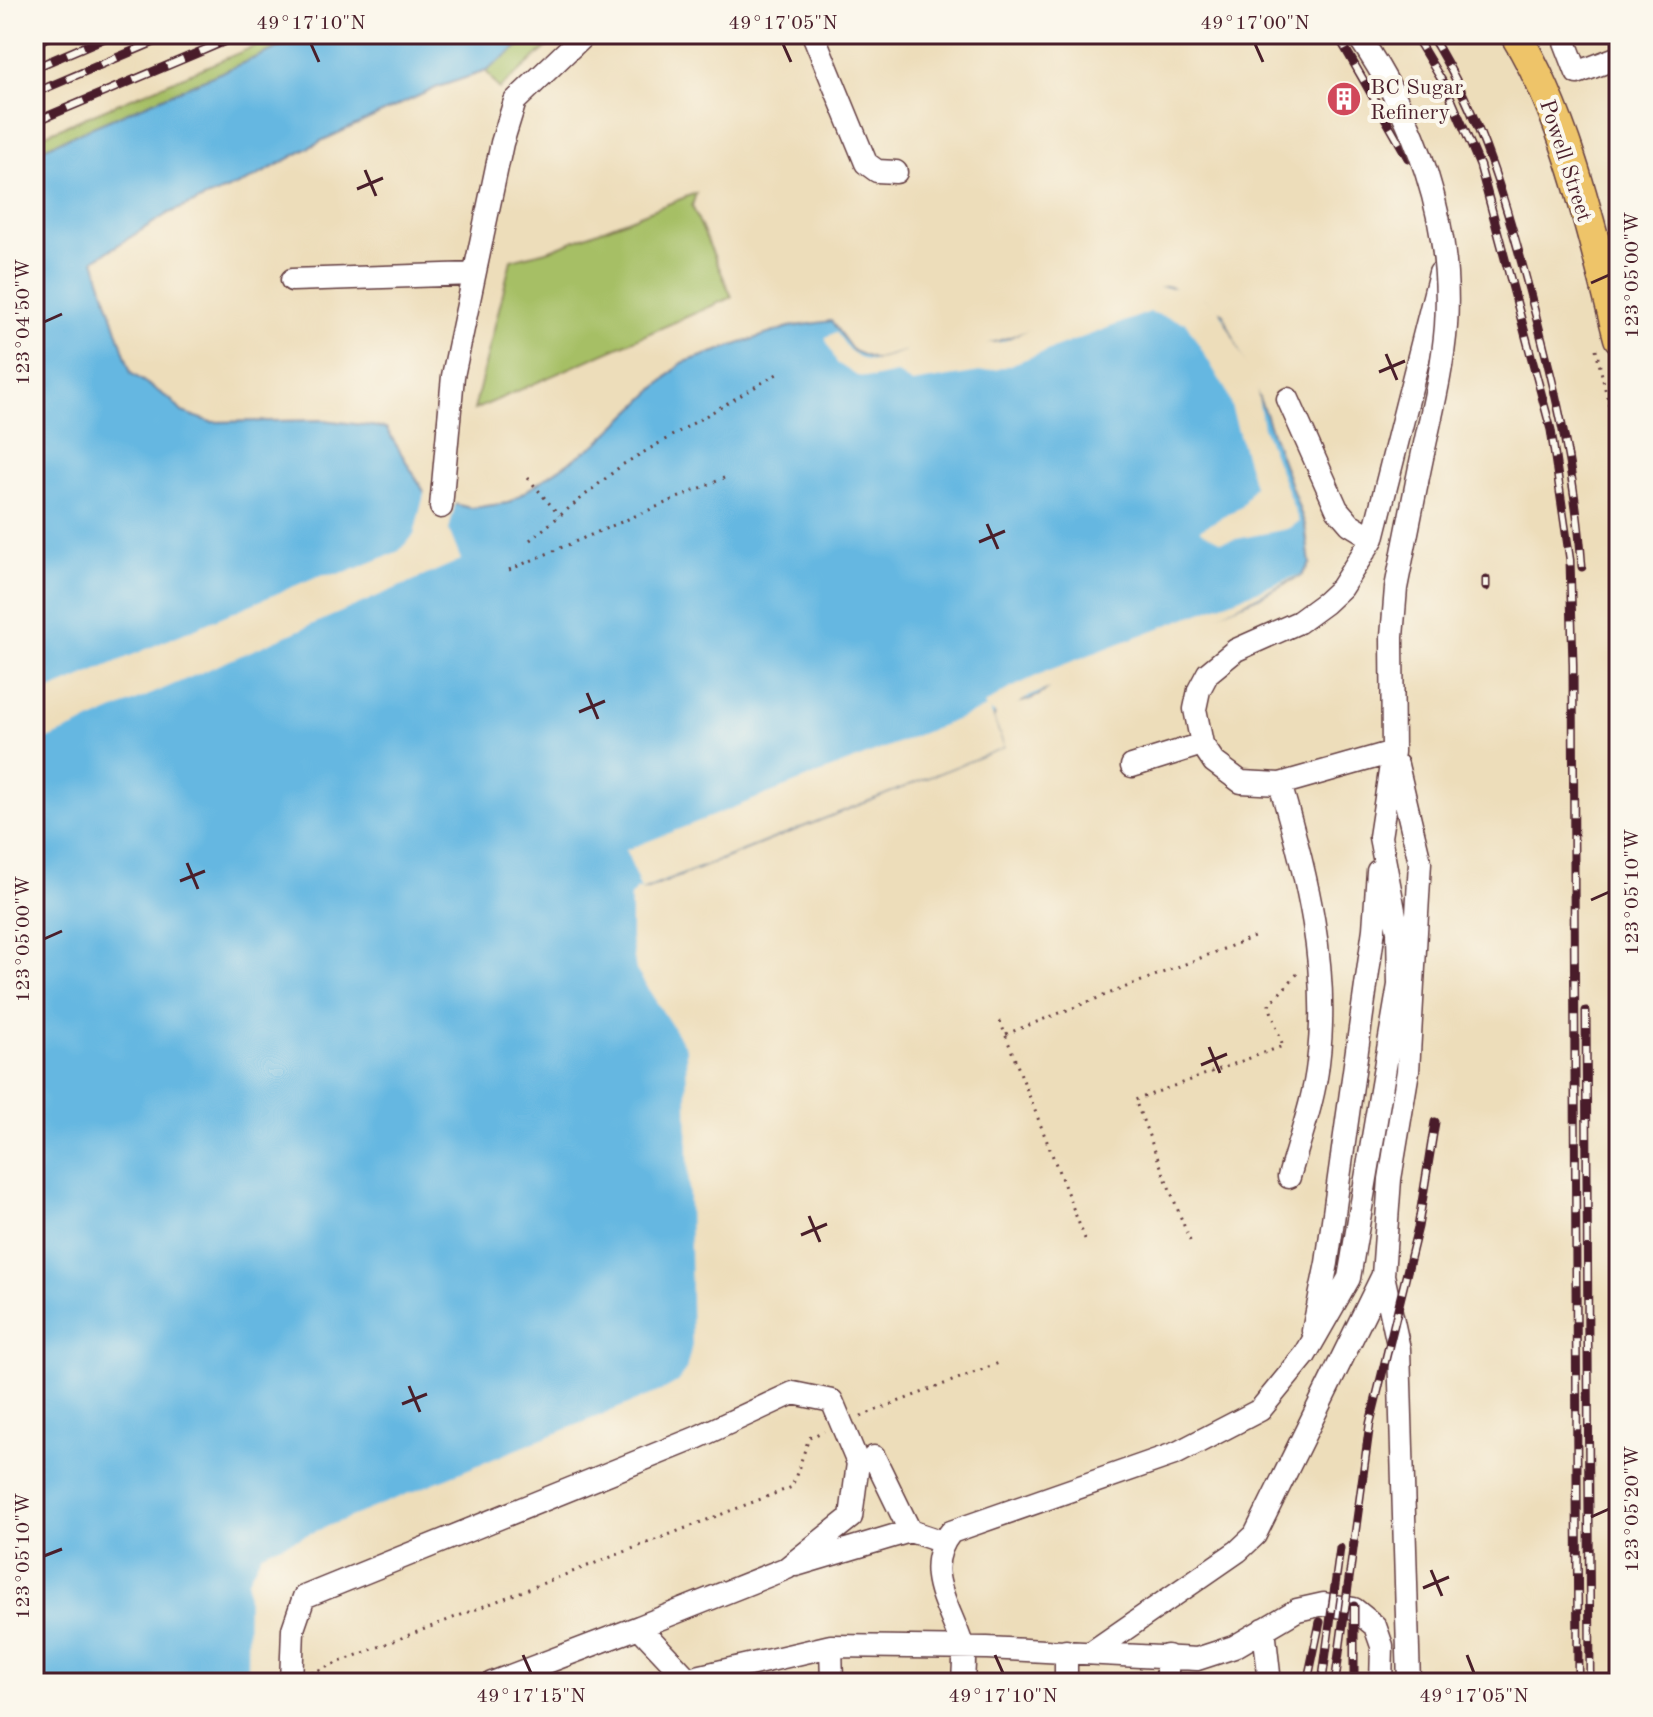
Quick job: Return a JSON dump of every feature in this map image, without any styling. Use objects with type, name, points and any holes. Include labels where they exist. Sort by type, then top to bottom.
[{"type":"main road","name":"Powell Street","points":[[1515,34],[1560,128],[1619,338]]},
{"type":"street","points":[[441,507],[453,376],[502,143],[515,101],[585,34]]},
{"type":"street","points":[[813,34],[866,163],[877,171],[896,172]]},
{"type":"street","points":[[1305,1355],[1348,1004],[1393,752],[1392,637],[1396,588],[1446,327],[1444,259],[1437,212],[1412,131],[1396,96],[1360,34]]},
{"type":"street","points":[[1360,34],[1400,93],[1427,150],[1441,208],[1440,284],[1373,538],[1350,576],[1325,603],[1299,622],[1236,650],[1208,673],[1199,690],[1195,709],[1202,744],[1214,762],[1241,782],[1280,784],[1393,752]]},
{"type":"street","points":[[1562,34],[1577,73],[1619,57]]},
{"type":"street","points":[[292,280],[474,274]]},
{"type":"street","points":[[1288,399],[1337,509],[1350,524],[1373,538]]},
{"type":"street","points":[[1132,766],[1202,744]]},
{"type":"street","points":[[1393,752],[1420,862],[1408,1071],[1390,1179],[1383,1275],[1399,1349],[1409,1683]]},
{"type":"street","points":[[1280,784],[1312,911],[1321,982],[1318,1064],[1289,1177]]},
{"type":"street","points":[[1305,1355],[1319,1310],[1374,929],[1380,837]]},
{"type":"street","points":[[963,1683],[963,1648],[939,1589],[937,1573],[943,1542],[961,1526],[1177,1453],[1260,1410],[1305,1355],[1349,1278],[1364,1208],[1399,985],[1398,931],[1380,837]]},
{"type":"street","points":[[1092,1652],[1238,1551],[1255,1535],[1383,1275]]},
{"type":"street","points":[[301,1678],[293,1629],[304,1597],[696,1438],[793,1393],[832,1401],[858,1463],[851,1517],[787,1568]]},
{"type":"street","points":[[874,1457],[910,1531]]},
{"type":"street","points":[[492,1683],[514,1678],[787,1568],[910,1531],[943,1542]]},
{"type":"street","points":[[639,1627],[688,1681],[831,1646],[1066,1651],[1197,1659],[1222,1652],[1307,1605],[1354,1609],[1368,1618],[1380,1637],[1381,1683]]},
{"type":"street","points":[[1264,1629],[1270,1683]]},
{"type":"street","points":[[831,1646],[832,1683]]},
{"type":"street","points":[[1066,1651],[1066,1683]]},
{"type":"street","points":[[1167,1656],[1167,1683]]},
{"type":"path","points":[[530,540],[622,465],[777,374]]},
{"type":"path","points":[[1617,439],[1619,450]]},
{"type":"path","points":[[528,478],[560,516]]},
{"type":"path","points":[[509,570],[724,478]]},
{"type":"path","points":[[1006,1034],[1254,937]]},
{"type":"path","points":[[1190,1241],[1135,1100],[1283,1046],[1269,1005],[1299,972]]},
{"type":"path","points":[[1000,1021],[1087,1244]]},
{"type":"path","points":[[301,1678],[792,1487],[809,1438],[999,1363]]},
{"type":"green space","points":[[284,34],[311,34],[34,152],[34,139]]},
{"type":"green space","points":[[535,34],[562,34],[499,89],[486,71]]},
{"type":"green space","points":[[696,193],[692,206],[732,297],[474,410],[511,260],[550,250]]},
{"type":"water","points":[[311,34],[535,34],[486,71],[438,87],[321,141],[248,181],[169,213],[94,260],[131,373],[171,400],[182,412],[211,422],[324,420],[386,428],[428,498],[471,508],[508,503],[599,442],[682,363],[789,327],[831,321],[853,351],[875,360],[904,352],[986,345],[1167,286],[1203,299],[1223,314],[1263,408],[1305,525],[1310,564],[1302,575],[1260,596],[1052,683],[1035,697],[998,707],[993,719],[1004,747],[642,891],[644,958],[659,993],[694,1039],[701,1380],[266,1575],[262,1683],[34,1683],[34,152]]},
{"type":"pier","points":[[1144,287],[1182,288],[1201,296],[1219,309],[1256,385],[1263,427],[1299,522],[1287,529],[1221,542],[1199,530],[1241,507],[1254,486],[1227,392],[1186,323],[1150,312],[999,369],[912,383],[896,373],[873,378],[857,376],[837,363],[825,338],[836,332],[849,350],[862,359],[874,361],[908,350],[1002,342],[1058,316]]},
{"type":"pier","points":[[426,486],[431,495],[456,501],[449,530],[461,560],[34,745],[34,697],[318,576],[345,573],[399,551],[414,535]]},
{"type":"pier","points":[[1301,574],[1166,641],[1030,696],[1001,711],[998,717],[990,710],[1004,747],[641,890],[626,850],[986,708],[984,705],[1007,690],[1047,671]]},
{"type":"pier","points":[[638,888],[645,894],[650,943],[650,956],[647,958],[660,990],[667,991],[697,1037],[707,1076],[705,1382],[676,1403],[272,1574],[268,1581],[266,1683],[247,1683],[248,1580],[262,1553],[663,1390],[677,1382],[686,1370],[692,1345],[686,1048],[636,970],[631,939],[631,897]]},
{"type":"railway","points":[[34,43],[56,34]]},
{"type":"railway","points":[[34,68],[114,34]]},
{"type":"railway","points":[[34,93],[173,34]]},
{"type":"railway","points":[[34,122],[242,34]]},
{"type":"railway","points":[[1337,34],[1408,158]]},
{"type":"railway","points":[[1414,34],[1447,89],[1480,166],[1551,430],[1570,560],[1578,1683]]},
{"type":"railway","points":[[1430,34],[1449,66],[1479,131],[1514,234],[1564,435],[1582,567]]},
{"type":"railway","points":[[1486,579],[1486,587]]},
{"type":"railway","points":[[1586,1011],[1590,1683]]},
{"type":"railway","points":[[1335,1683],[1370,1423],[1418,1227],[1435,1122]]},
{"type":"railway","points":[[1322,1683],[1340,1548]]},
{"type":"railway","points":[[1354,1606],[1354,1683]]},
{"type":"railway","points":[[1307,1683],[1320,1622]]},
{"type":"place","name":"BC Sugar Refinery","points":[[1344,99]]}]
